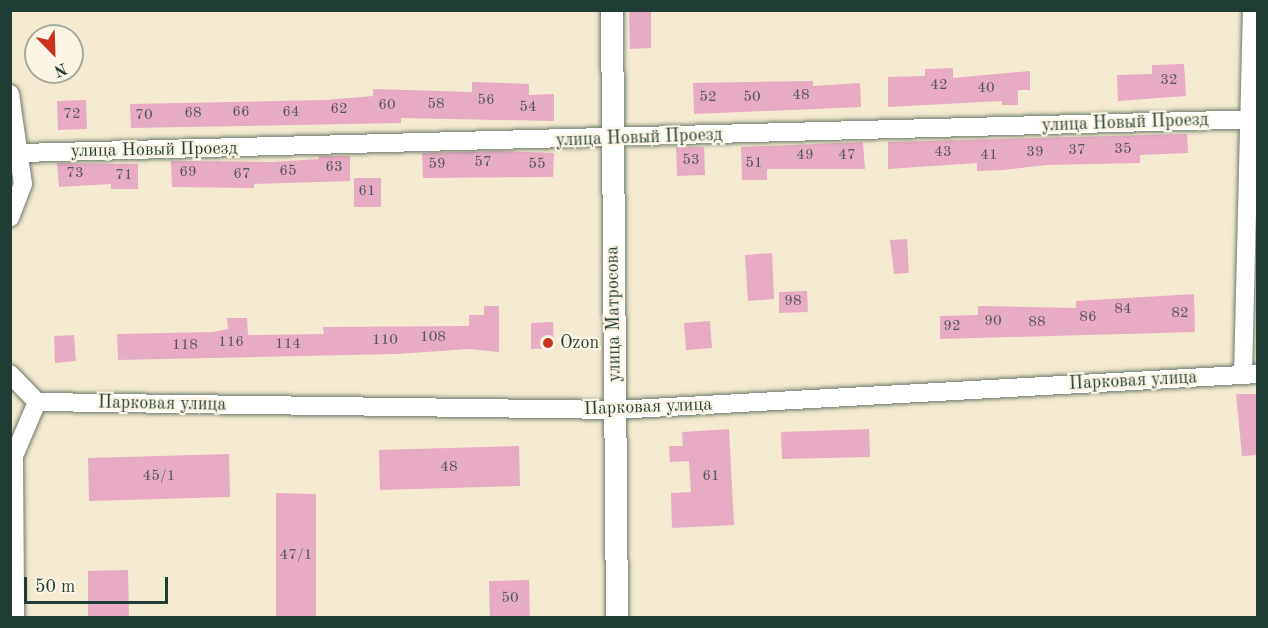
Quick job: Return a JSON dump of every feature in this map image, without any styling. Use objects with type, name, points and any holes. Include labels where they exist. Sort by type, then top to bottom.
[{"type":"street","name":"улица Матросова","points":[[612,10],[617,618]]},
{"type":"street","points":[[1250,375],[1254,119],[1252,10]]},
{"type":"street","points":[[10,94],[21,153],[23,184],[11,214]]},
{"type":"street","name":"улица Новый Проезд","points":[[21,153],[612,139],[1254,119]]},
{"type":"street","points":[[10,374],[37,402],[12,457],[15,618]]},
{"type":"street","name":"Парковая улица","points":[[37,402],[615,410],[1250,375]]},
{"type":"building","points":[[629,10],[651,10],[651,48],[630,49]]},
{"type":"building","points":[[1184,64],[1186,96],[1118,101],[1117,75],[1152,74],[1152,65]]},
{"type":"building","points":[[953,68],[953,78],[1030,71],[1030,90],[1018,90],[1018,105],[1002,105],[1002,101],[888,107],[888,77],[925,76],[925,69]]},
{"type":"building","points":[[813,81],[813,86],[860,83],[861,107],[694,114],[693,83]]},
{"type":"building","points":[[472,82],[529,84],[529,95],[554,94],[554,121],[401,118],[401,123],[131,128],[130,104],[325,100],[373,96],[373,89],[472,92]]},
{"type":"building","points":[[86,100],[87,129],[58,130],[57,101]]},
{"type":"building","points":[[1187,134],[1188,153],[1140,155],[1140,163],[1046,165],[977,171],[977,163],[888,169],[888,142]]},
{"type":"building","points":[[863,142],[865,169],[767,169],[767,180],[742,180],[741,147]]},
{"type":"building","points":[[676,147],[704,147],[705,175],[677,176]]},
{"type":"building","points":[[499,151],[554,153],[553,177],[423,178],[422,153]]},
{"type":"building","points":[[319,156],[350,156],[350,181],[254,184],[254,188],[172,187],[171,161],[273,162],[319,159]]},
{"type":"building","points":[[57,163],[138,164],[138,189],[111,189],[111,184],[59,187]]},
{"type":"building","points":[[354,178],[381,178],[381,207],[354,207]]},
{"type":"building","points":[[907,239],[909,273],[894,274],[890,240]]},
{"type":"building","points":[[772,253],[774,299],[748,301],[745,255]]},
{"type":"building","points":[[807,291],[808,312],[779,313],[779,292]]},
{"type":"building","points":[[1194,294],[1195,332],[940,339],[940,316],[978,315],[978,306],[1076,308],[1076,301]]},
{"type":"building","points":[[484,306],[499,306],[499,352],[469,349],[397,354],[118,360],[117,334],[213,332],[228,329],[227,318],[247,318],[248,335],[324,334],[323,327],[469,326],[469,315],[484,315]]},
{"type":"building","points":[[710,321],[712,348],[686,350],[684,323]]},
{"type":"building","points":[[553,322],[554,348],[531,349],[531,323]]},
{"type":"building","points":[[74,335],[76,361],[55,363],[54,336]]},
{"type":"building","points":[[1236,394],[1257,394],[1257,455],[1242,456]]},
{"type":"building","points":[[729,429],[734,525],[672,528],[671,493],[691,492],[689,461],[670,462],[669,446],[683,446],[682,432]]},
{"type":"building","points":[[869,429],[870,457],[782,459],[781,432]]},
{"type":"building","points":[[519,446],[520,486],[380,490],[379,450]]},
{"type":"building","points":[[229,454],[230,497],[89,501],[88,458]]},
{"type":"building","points":[[276,493],[316,494],[316,618],[276,618]]},
{"type":"building","points":[[128,570],[129,618],[88,618],[88,571]]},
{"type":"building","points":[[529,580],[530,618],[490,618],[489,581]]},
{"type":"place","name":"Ozon","points":[[548,343]]}]
